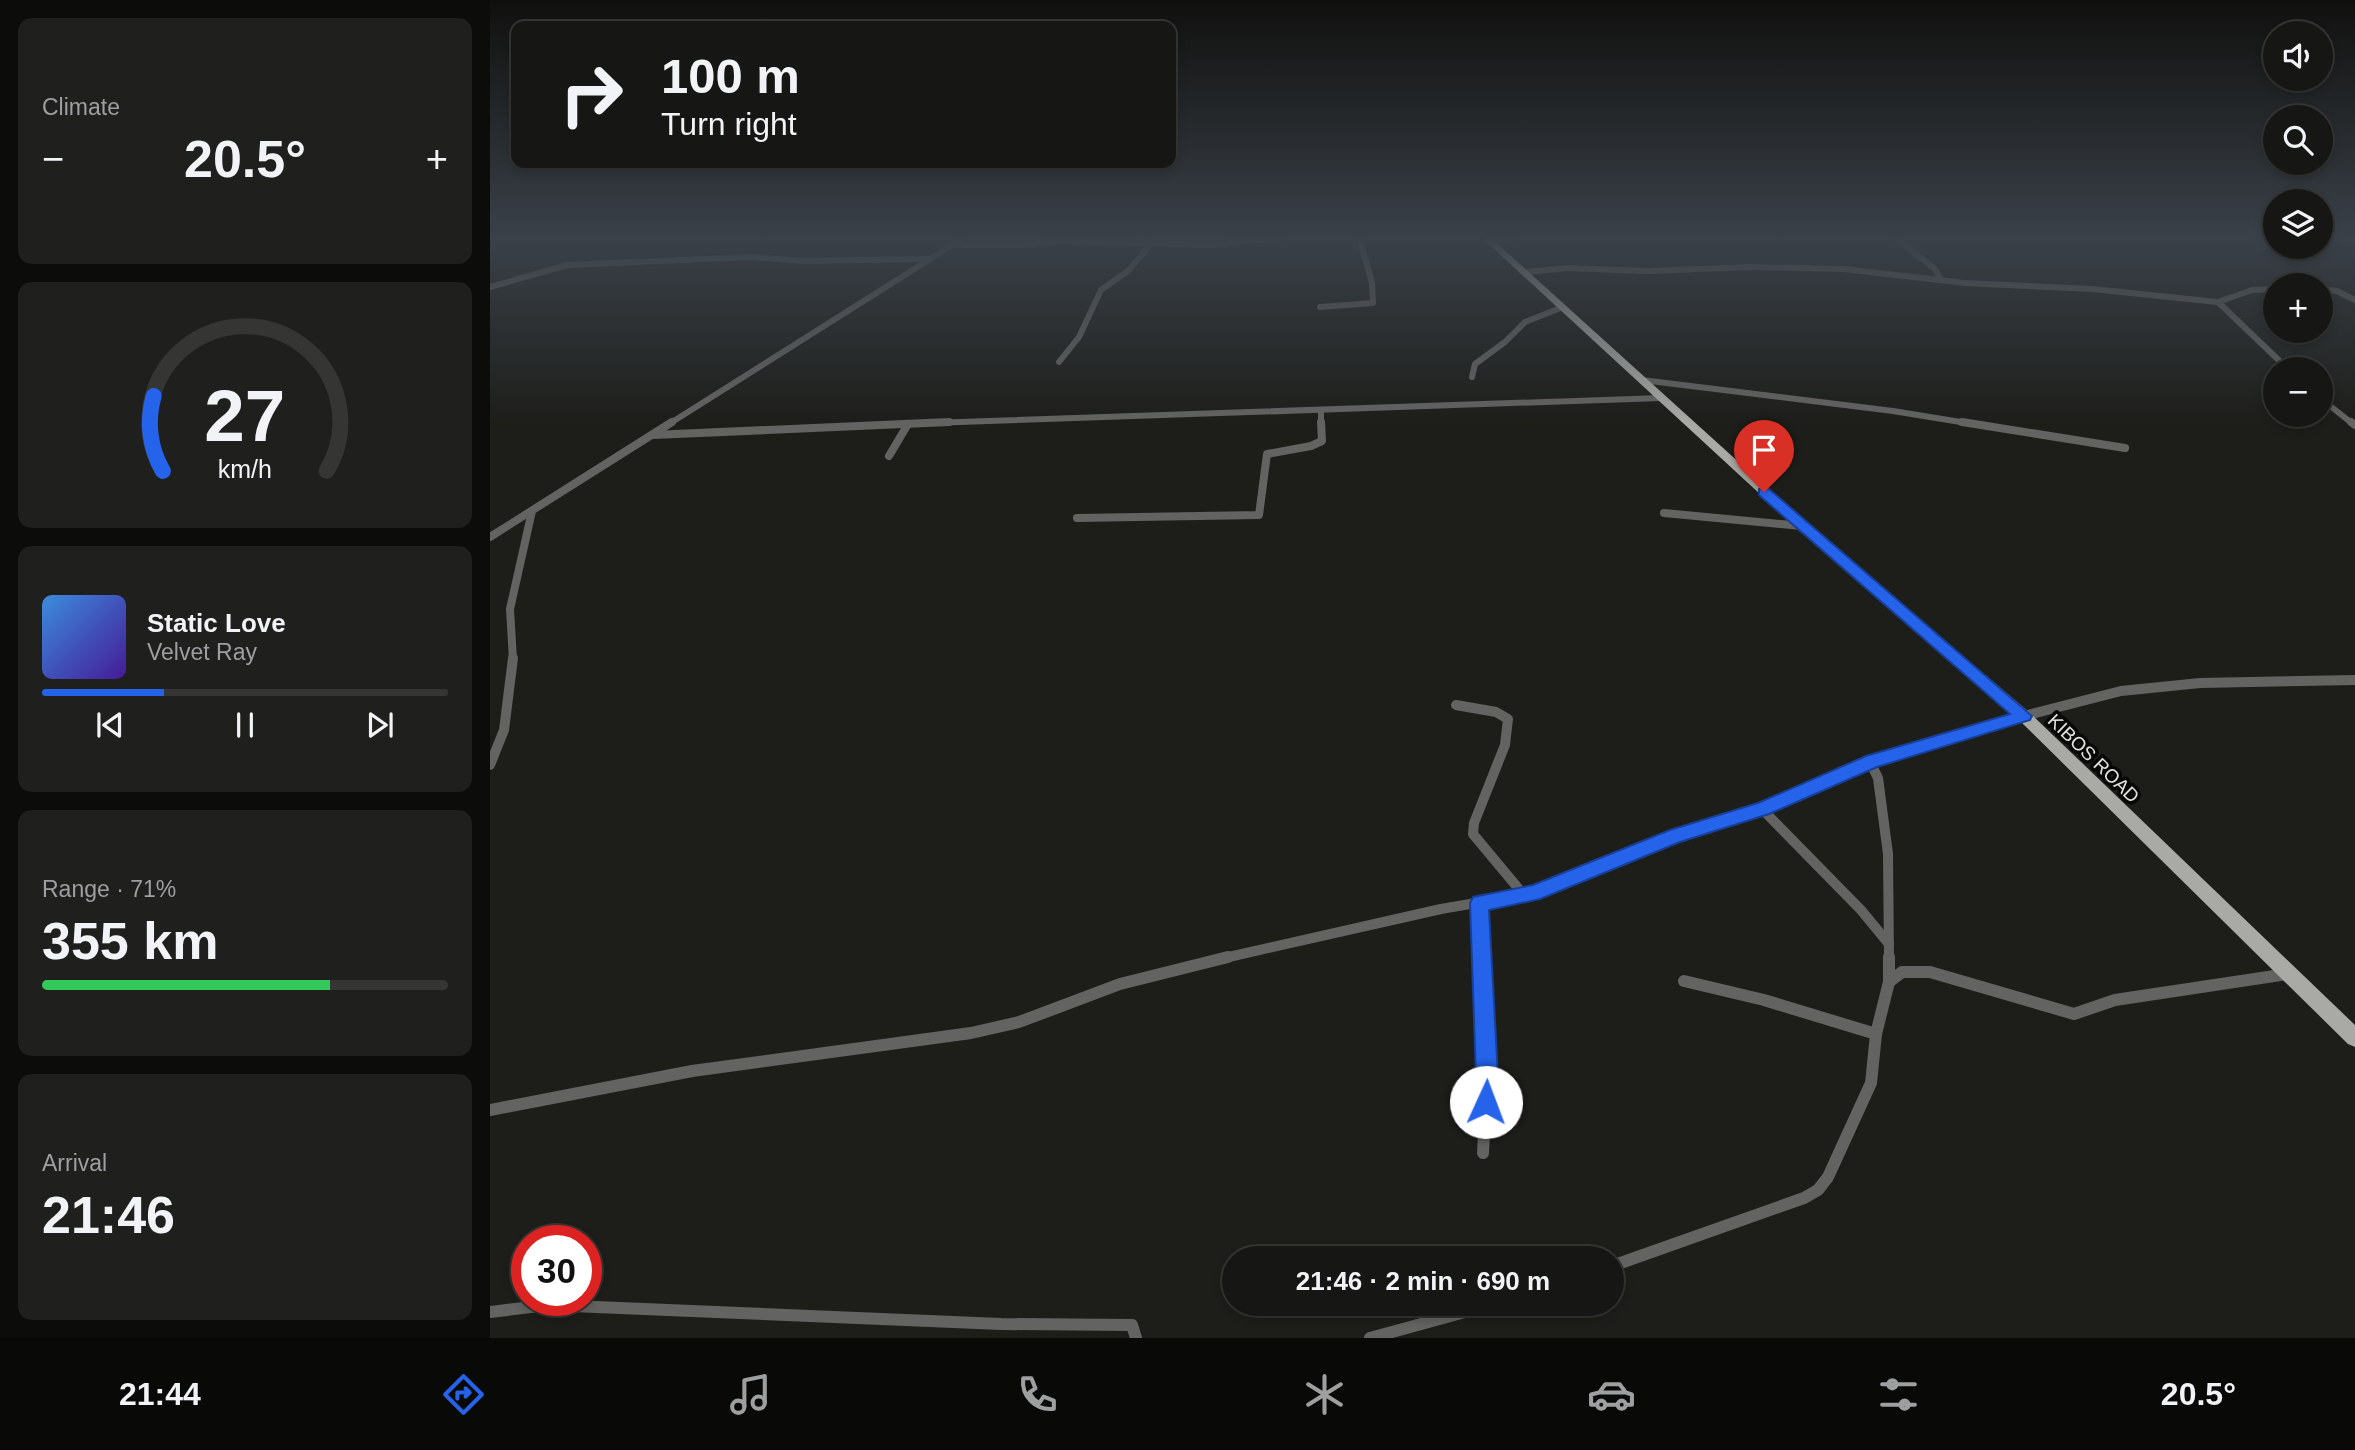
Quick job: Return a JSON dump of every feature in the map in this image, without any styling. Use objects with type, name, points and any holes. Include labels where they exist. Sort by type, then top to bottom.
[{"type":"main road","name":"KIBOS ROAD","points":[[1555,299],[1802,526],[2024,716],[2354,1035]]},
{"type":"street","points":[[490,537],[866,299]]},
{"type":"street","points":[[1059,362],[1079,337],[1095,299]]},
{"type":"street","points":[[1320,307],[1374,303],[1374,299]]},
{"type":"street","points":[[2199,299],[2218,302],[2225,299]]},
{"type":"street","points":[[2218,302],[2275,357]]},
{"type":"street","points":[[1472,377],[1475,363],[1505,342],[1525,322],[1563,307]]},
{"type":"street","points":[[1642,380],[1893,411],[2125,448]]},
{"type":"street","points":[[653,435],[1661,398]]},
{"type":"street","points":[[2333,408],[2355,425]]},
{"type":"street","points":[[1077,518],[1258,515],[1267,454],[1311,446],[1322,441],[1321,410]]},
{"type":"street","points":[[889,456],[908,424]]},
{"type":"street","points":[[490,765],[504,730],[509,704],[513,667],[510,609],[532,511]]},
{"type":"street","points":[[1664,513],[1802,526]]},
{"type":"street","points":[[490,1110],[692,1071],[971,1033],[1019,1022],[1120,984],[1178,968],[1441,909],[1534,893],[1677,835],[1762,809],[1866,764],[2024,716],[2121,691],[2160,686],[2355,680]]},
{"type":"street","points":[[1456,705],[1496,712],[1508,719],[1505,745],[1472,829],[1476,839],[1523,894]]},
{"type":"street","points":[[1624,1262],[1804,1198],[1818,1190],[1828,1177],[1868,1093],[1873,1073],[1876,1034],[1889,982],[1888,854],[1876,771],[1866,764]]},
{"type":"street","points":[[1762,809],[1861,910],[1889,944]]},
{"type":"street","points":[[1479,903],[1487,1077],[1483,1153]]},
{"type":"street","points":[[1889,982],[1902,972],[1930,972],[2074,1014],[2115,1000],[2288,974]]},
{"type":"street","points":[[1684,981],[1763,1000],[1876,1034]]},
{"type":"street","points":[[490,1312],[548,1305],[1001,1324],[1132,1325],[1136,1338]]},
{"type":"street","points":[[1370,1338],[1450,1316]]},
{"type":"route","points":[[1486,1102],[1479,903],[1534,893],[1677,835],[1762,809],[1872,761],[2024,716],[1764,492]]}]
